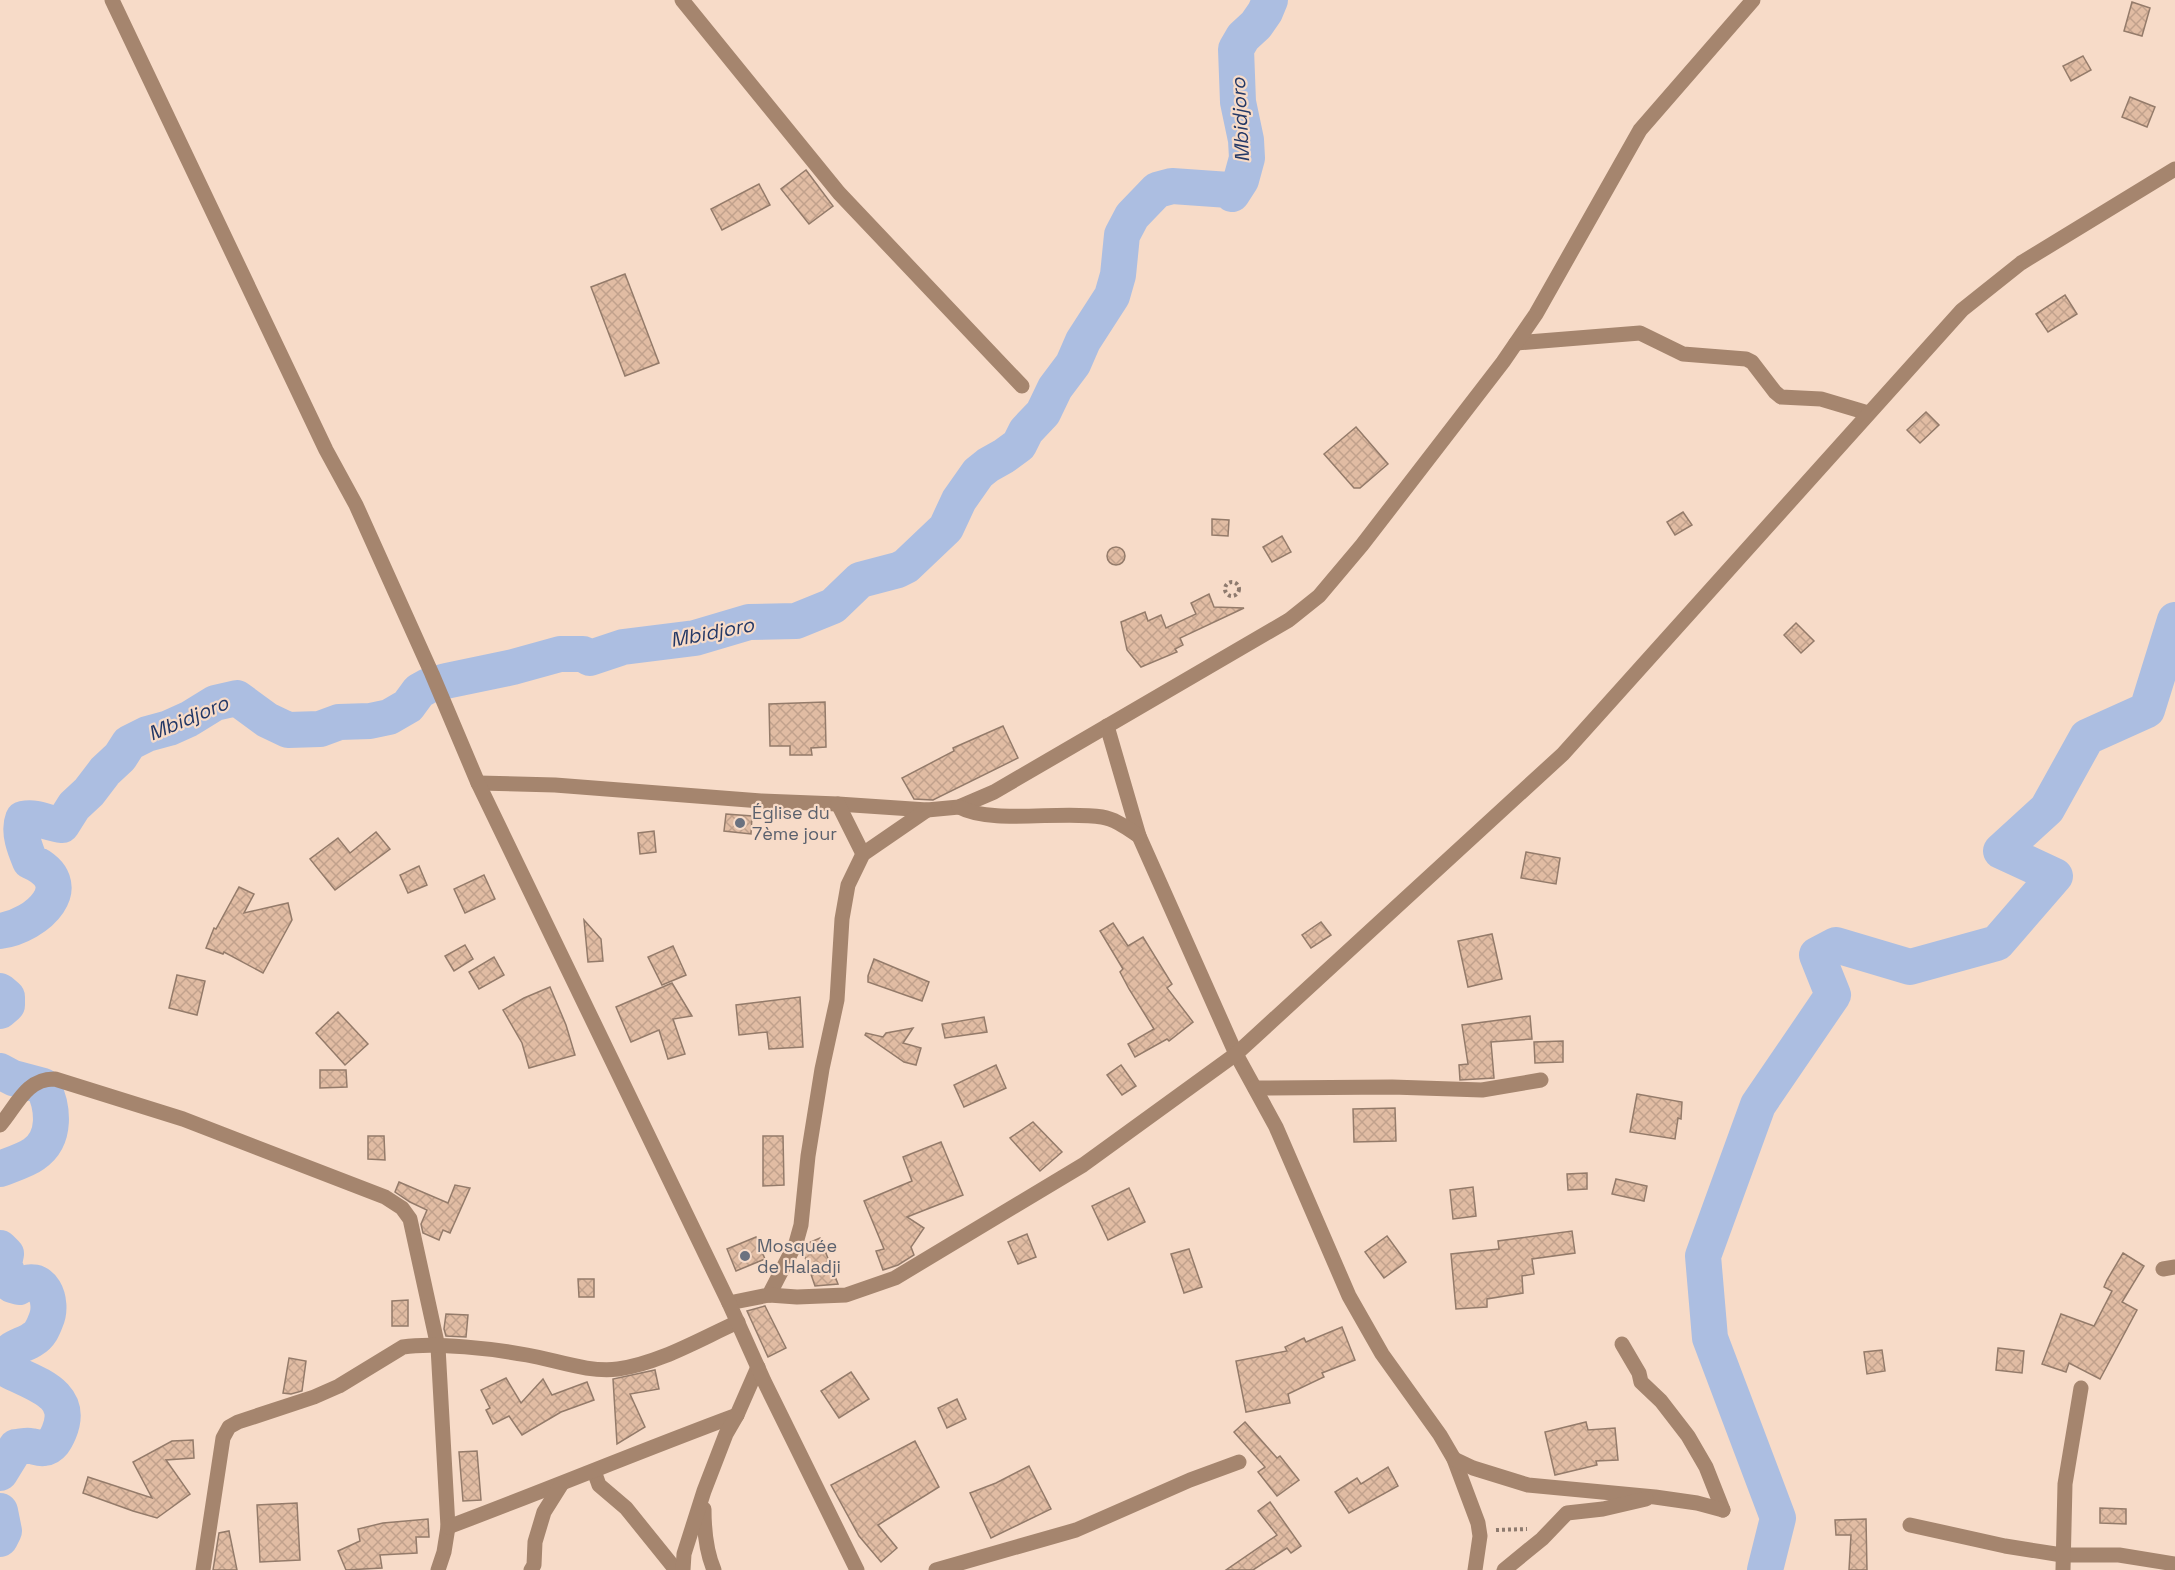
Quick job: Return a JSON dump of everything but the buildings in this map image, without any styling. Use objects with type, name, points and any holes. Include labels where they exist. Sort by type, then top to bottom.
[{"type":"street","points":[[112,0],[320,439],[356,505],[478,783],[858,1570]]},
{"type":"street","points":[[682,0],[839,193],[1022,387]]},
{"type":"street","points":[[478,783],[555,785],[761,801],[927,810],[959,807],[994,792],[1289,620],[1319,596],[1362,545],[1516,343],[1536,314],[1640,130],[1753,0]]},
{"type":"street","points":[[729,1303],[769,1295],[797,1297],[846,1295],[895,1278],[1083,1165],[1236,1054],[1563,754],[1962,310],[2021,263],[2175,169]]},
{"type":"street","points":[[1516,343],[1643,334],[1683,354],[1746,358],[1752,362],[1774,392],[1781,397],[1821,399],[1868,413]]},
{"type":"street","points":[[1107,726],[1139,836],[1236,1054],[1276,1127],[1349,1296],[1382,1354],[1440,1435],[1454,1459],[1478,1523],[1480,1536],[1475,1570]]},
{"type":"street","points":[[838,804],[863,854]]},
{"type":"street","points":[[959,807],[981,814],[1066,814],[1104,817],[1121,824],[1139,836]]},
{"type":"street","points":[[769,1295],[796,1243],[801,1226],[810,1145],[822,1069],[837,1000],[842,919],[848,885],[863,854],[927,810]]},
{"type":"street","points":[[0,1125],[18,1098],[34,1084],[46,1078],[55,1079],[183,1119],[385,1197],[402,1208],[410,1219],[438,1347],[447,1527],[444,1552],[438,1570]]},
{"type":"street","points":[[1256,1088],[1392,1087],[1472,1090],[1496,1089],[1541,1080]]},
{"type":"street","points":[[203,1570],[223,1438],[229,1427],[257,1414],[314,1397],[339,1386],[403,1347],[416,1345],[524,1354],[601,1370],[617,1369],[650,1361],[738,1322]]},
{"type":"street","points":[[1454,1459],[1473,1468],[1528,1485],[1655,1497],[1697,1503],[1723,1510],[1706,1467],[1688,1436],[1661,1401],[1641,1382],[1639,1373],[1622,1344]]},
{"type":"street","points":[[683,1570],[684,1554],[704,1491],[726,1434],[758,1367]]},
{"type":"street","points":[[2062,1562],[2065,1484],[2081,1388]]},
{"type":"street","points":[[447,1527],[561,1485],[653,1446],[737,1415]]},
{"type":"street","points":[[936,1570],[1076,1530],[1190,1480],[1239,1462]]},
{"type":"street","points":[[594,1471],[599,1485],[626,1509],[676,1570]]},
{"type":"street","points":[[531,1570],[534,1565],[535,1542],[544,1512],[561,1485]]},
{"type":"street","points":[[704,1491],[704,1530],[714,1570]]},
{"type":"street","points":[[1504,1570],[1542,1539],[1567,1513],[1604,1509],[1655,1497]]},
{"type":"street","points":[[1910,1524],[2062,1562],[2119,1554],[2175,1564]]},
{"type":"path","points":[[1231,581],[1239,585],[1237,594],[1232,596],[1225,591],[1227,583],[1231,581]]},
{"type":"path","points":[[1480,1536],[1494,1530],[1528,1529],[1541,1524],[1554,1525]]},
{"type":"waterway","name":"Mbidjoro","points":[[0,931],[28,921],[39,913],[48,903],[53,892],[52,881],[45,870],[30,861],[22,835],[23,819],[62,825],[74,806],[120,757],[129,743],[189,719],[215,703],[237,698],[267,720],[288,730],[320,729],[339,722],[370,721],[389,717],[408,706],[419,691],[428,686],[560,654],[583,654],[590,658],[623,647],[695,638],[749,622],[796,621],[833,606],[860,580],[906,566],[946,528],[959,500],[978,473],[1019,445],[1026,431],[1043,413],[1055,388],[1073,364],[1083,341],[1112,296],[1118,275],[1122,235],[1132,216],[1157,190],[1172,186],[1229,190],[1232,194],[1241,180],[1247,158],[1246,140],[1238,102],[1236,49],[1243,37],[1256,25],[1270,0]]},
{"type":"waterway","points":[[1765,1570],[1778,1518],[1710,1338],[1703,1256],[1758,1105],[1833,995],[1817,955],[1836,945],[1910,967],[1997,943],[2055,876],[2001,851],[2047,809],[2087,737],[2147,710],[2175,620]]},
{"type":"waterway","name":"Mbidjoro","points":[[0,991],[7,997],[7,1005],[0,1011]]},
{"type":"waterway","name":"Mbidjoro","points":[[0,1071],[13,1078],[43,1086],[51,1113],[50,1131],[41,1147],[27,1158],[0,1169]]},
{"type":"waterway","name":"Mbidjoro","points":[[0,1248],[6,1254],[4,1264],[12,1285],[19,1287],[34,1282],[40,1285],[47,1297],[48,1305],[46,1320],[39,1333],[33,1339],[9,1352],[6,1362],[8,1370],[40,1385],[57,1399],[62,1419],[59,1432],[51,1444],[42,1448],[16,1447],[0,1473]]},
{"type":"waterway","name":"Mbidjoro","points":[[0,1511],[4,1531],[0,1539]]},
{"type":"place","name":"Église du 7ème jour","points":[[740,823]]},
{"type":"place","name":"Mosquée de Haladji","points":[[745,1256]]}]
